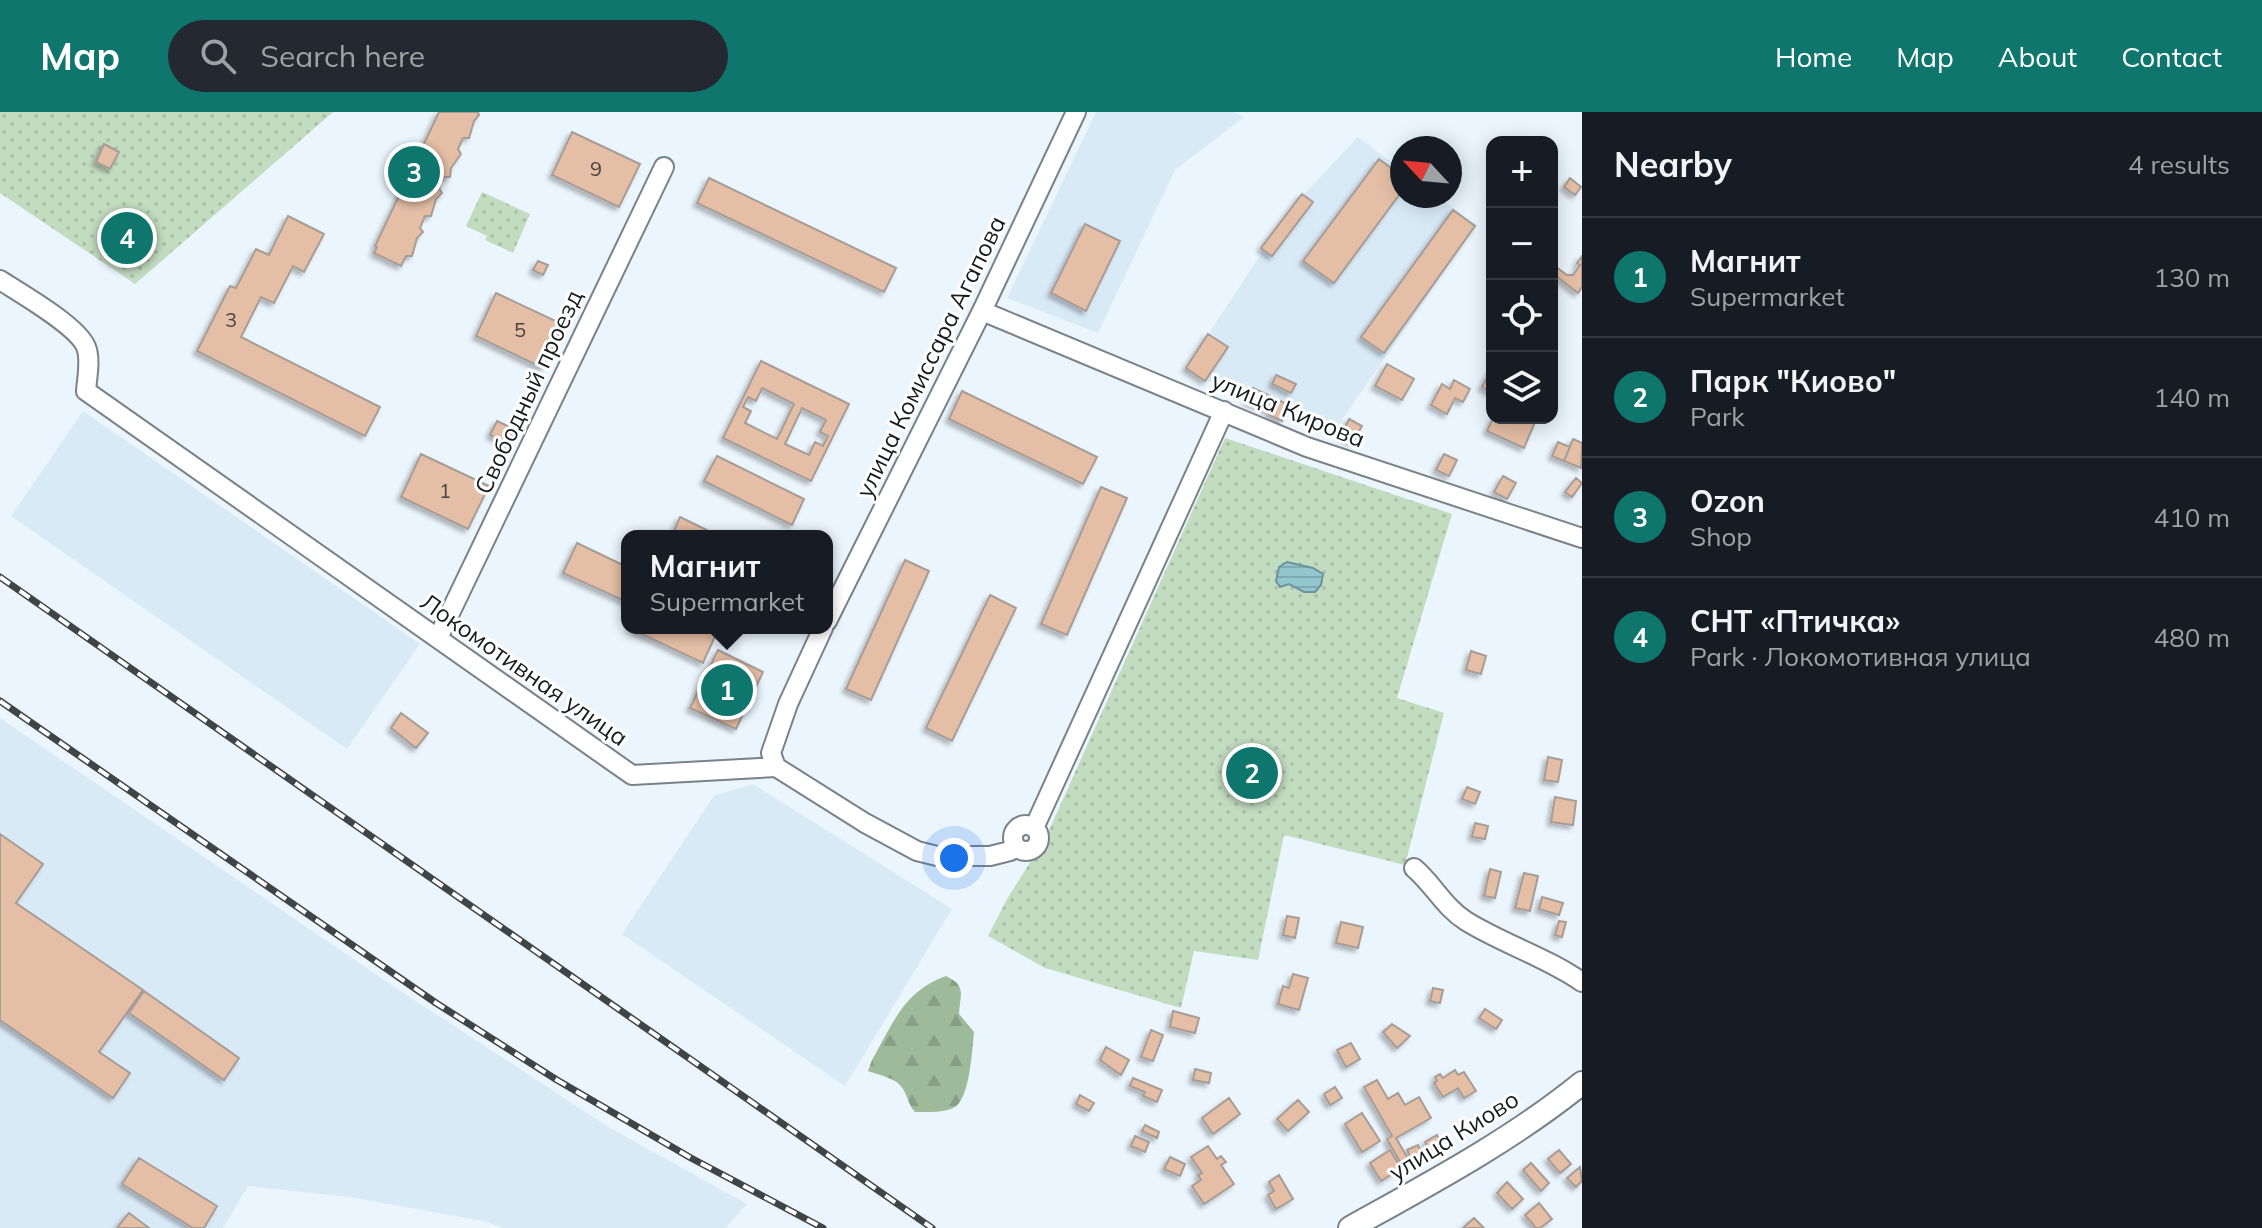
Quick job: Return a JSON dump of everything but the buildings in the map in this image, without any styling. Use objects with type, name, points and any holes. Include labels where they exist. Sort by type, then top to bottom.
[{"type":"main road","name":"улица Киово","points":[[1350,1228],[1486,1149],[1582,1083]]},
{"type":"street","name":"улица Комиссара Агапова","points":[[833,609],[982,311],[1076,112]]},
{"type":"street","name":"Свободный проезд","points":[[438,638],[664,167]]},
{"type":"street","name":"Локомотивная улица","points":[[0,280],[81,338],[87,349],[86,391],[632,775],[776,767]]},
{"type":"street","name":"улица Кирова","points":[[982,311],[1307,447],[1582,538]]},
{"type":"street","points":[[820,634],[788,704],[771,753],[776,767],[865,823],[917,851],[937,856],[990,856],[1016,847],[1027,851],[1036,846],[1039,837],[1034,828],[1224,411]]},
{"type":"street","points":[[1414,868],[1463,919],[1582,982]]},
{"type":"shaded area","points":[[1096,112],[1234,112],[1244,117],[1175,170],[1098,333],[1007,298]]},
{"type":"shaded area","points":[[1358,137],[1390,161],[1390,208],[1454,208],[1477,225],[1332,434],[1184,371],[1292,207]]},
{"type":"shaded area","points":[[83,411],[420,644],[347,749],[11,516]]},
{"type":"shaded area","points":[[0,718],[396,988],[610,1128],[747,1204],[725,1228],[503,1228],[484,1221],[349,1197],[248,1186],[223,1228],[0,1228]]},
{"type":"shaded area","points":[[753,784],[952,909],[845,1086],[622,934],[714,796]]},
{"type":"green space","points":[[0,112],[333,112],[135,284],[0,193]]},
{"type":"green space","points":[[482,192],[530,214],[513,253],[485,240],[487,236],[466,226]]},
{"type":"green space","points":[[1225,438],[1452,514],[1397,698],[1444,713],[1405,865],[1284,835],[1258,960],[1194,951],[1181,1008],[1045,968],[988,936],[1046,837]]},
{"type":"green space","points":[[946,976],[960,987],[959,1014],[974,1032],[967,1086],[953,1108],[915,1112],[897,1082],[868,1071],[894,1021],[909,1000]]},
{"type":"water","points":[[1287,562],[1313,568],[1323,574],[1321,585],[1315,592],[1304,592],[1289,584],[1280,587],[1276,581],[1279,567]]},
{"type":"railway","points":[[0,577],[932,1228]]},
{"type":"railway","points":[[0,701],[436,1003],[557,1080],[691,1158],[823,1228]]},
{"type":"place","name":"Ozon","points":[[414,172]]},
{"type":"place","name":"СНТ «Птичка»","points":[[127,238]]},
{"type":"place","name":"Магнит","points":[[727,690]]},
{"type":"place","name":"Парк \"Киово\"","points":[[1252,773]]}]
